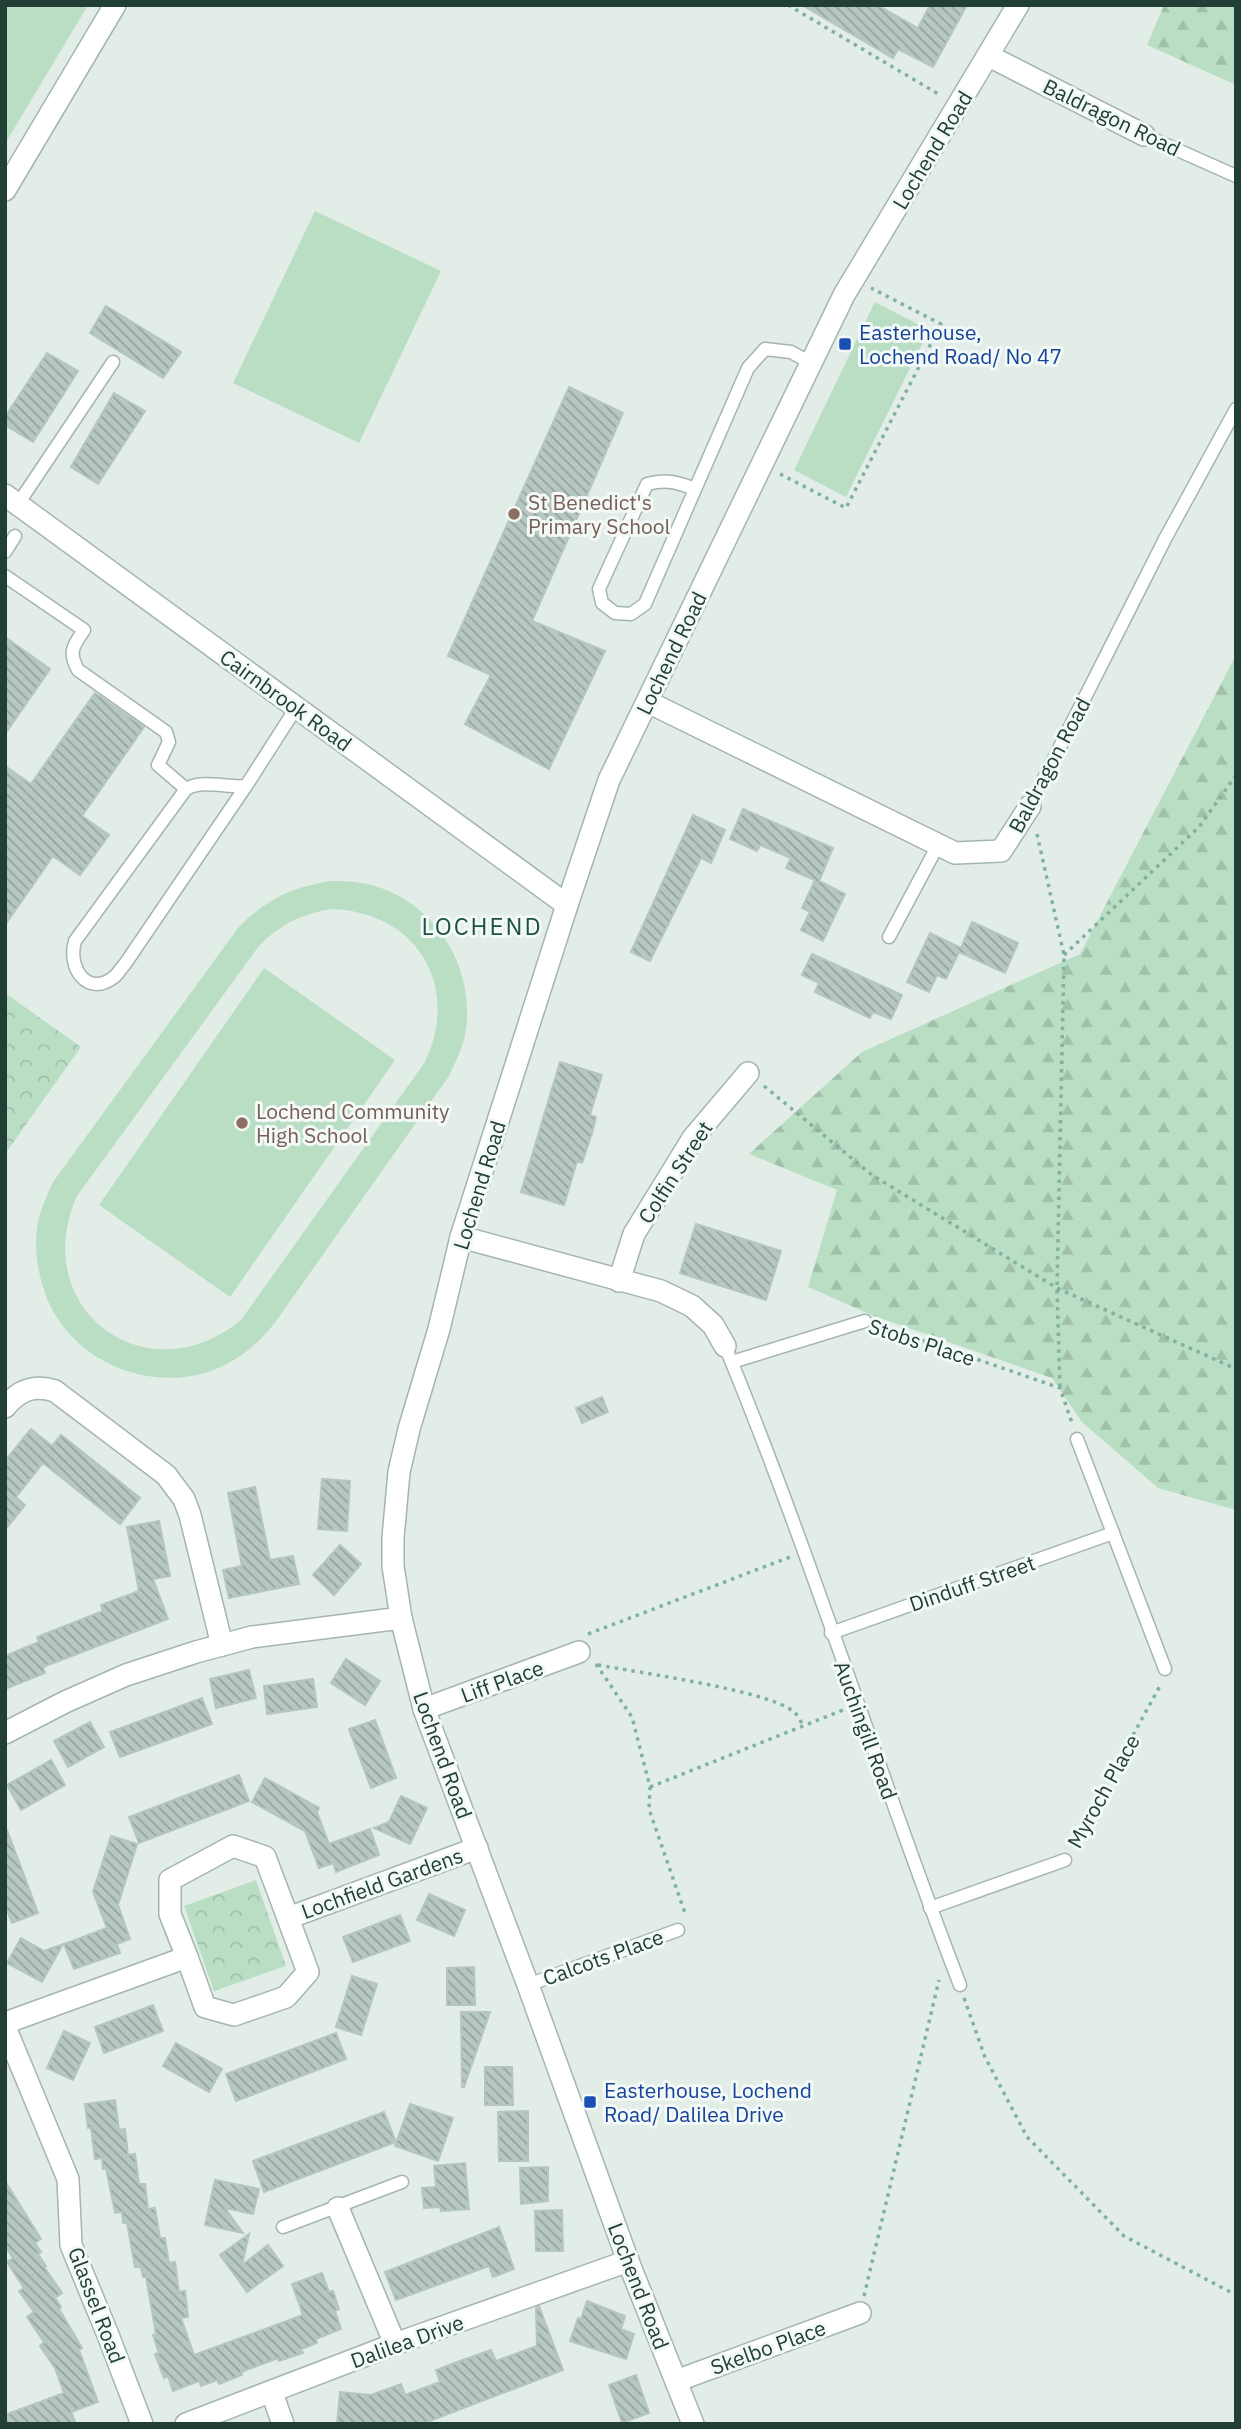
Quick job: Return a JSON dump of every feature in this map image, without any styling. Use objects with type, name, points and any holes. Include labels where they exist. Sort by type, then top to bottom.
[{"type":"street","points":[[5,190],[115,5]]},
{"type":"street","name":"Lochend Road","points":[[693,2424],[628,2261],[424,1709],[401,1618],[393,1566],[399,1472],[439,1329],[461,1237],[567,905],[610,780],[854,279],[1018,5]]},
{"type":"street","name":"Baldragon Road","points":[[989,56],[1144,135]]},
{"type":"street","name":"Cairnbrook Road","points":[[11,500],[567,905]]},
{"type":"street","name":"Baldragon Road","points":[[648,702],[955,853],[1001,851],[1030,806]]},
{"type":"street","name":"Colfin Street","points":[[619,1281],[634,1234],[693,1138],[748,1073]]},
{"type":"street","name":"Auchingill Road","points":[[461,1237],[661,1291],[692,1306],[713,1325],[729,1354]]},
{"type":"street","points":[[5,1407],[22,1391],[45,1387],[55,1391],[166,1475],[184,1499],[190,1515],[222,1645]]},
{"type":"street","points":[[5,1733],[126,1675],[222,1645],[252,1637],[401,1618]]},
{"type":"street","name":"Liff Place","points":[[424,1709],[579,1652]]},
{"type":"street","name":"Lochfield Gardens","points":[[233,1846],[265,1857],[288,1918],[308,1972],[286,1997],[234,2015],[205,2007],[170,1913],[170,1880],[233,1846]]},
{"type":"street","name":"Lochfield Gardens","points":[[288,1918],[477,1849]]},
{"type":"street","points":[[5,2025],[187,1957]]},
{"type":"street","name":"Glassel Road","points":[[5,2025],[68,2179],[71,2245],[142,2424]]},
{"type":"street","points":[[338,2208],[395,2344]]},
{"type":"street","name":"Dalilea Drive","points":[[187,2424],[395,2344],[628,2261]]},
{"type":"street","name":"Skelbo Place","points":[[676,2381],[860,2313]]},
{"type":"street","points":[[272,2393],[283,2424]]},
{"type":"lane","name":"Baldragon Road","points":[[1144,135],[1236,176]]},
{"type":"lane","points":[[695,489],[674,481],[662,480],[647,484],[599,589],[602,603],[615,613],[631,614],[645,604],[748,368],[765,349],[791,352],[811,363]]},
{"type":"lane","points":[[11,500],[113,362]]},
{"type":"lane","name":"Baldragon Road","points":[[1030,806],[1165,540],[1236,408]]},
{"type":"lane","points":[[5,552],[15,536]]},
{"type":"lane","points":[[5,576],[84,630],[73,645],[72,659],[79,670],[166,732],[169,743],[158,765],[186,789]]},
{"type":"lane","points":[[246,786],[230,788],[192,785],[186,789],[75,941],[71,953],[74,968],[86,981],[99,984],[113,978],[125,964],[246,786],[296,708]]},
{"type":"lane","points":[[889,937],[938,845]]},
{"type":"lane","name":"Stobs Place","points":[[729,1354],[865,1321]]},
{"type":"lane","name":"Auchingill Road","points":[[729,1354],[806,1552],[831,1633],[960,1985]]},
{"type":"lane","points":[[1077,1438],[1165,1669]]},
{"type":"lane","name":"Dinduff Street","points":[[831,1633],[1113,1533]]},
{"type":"lane","name":"Myroch Place","points":[[930,1908],[1065,1860]]},
{"type":"lane","name":"Calcots Place","points":[[528,1985],[678,1930]]},
{"type":"lane","points":[[283,2227],[402,2182]]},
{"type":"path","points":[[788,5],[958,106]]},
{"type":"path","points":[[762,465],[846,508],[941,324],[854,279]]},
{"type":"path","points":[[1064,955],[1199,827],[1236,775]]},
{"type":"path","points":[[1030,806],[1064,955],[1057,1288],[1060,1388],[1077,1438]]},
{"type":"path","points":[[748,1073],[872,1175],[1057,1288],[1236,1369]]},
{"type":"path","name":"Stobs Place","points":[[865,1321],[1060,1388]]},
{"type":"path","points":[[803,1726],[794,1712],[780,1704],[736,1691],[598,1665],[582,1660],[579,1652],[581,1636],[806,1552]]},
{"type":"path","points":[[598,1665],[632,1717],[650,1787],[649,1808],[687,1915],[678,1930]]},
{"type":"path","name":"Myroch Place","points":[[1065,1860],[1160,1688],[1165,1669]]},
{"type":"path","points":[[650,1787],[857,1704]]},
{"type":"path","points":[[860,2313],[946,1950]]},
{"type":"path","points":[[960,1985],[985,2057],[1027,2137],[1124,2236],[1236,2295]]},
{"type":"green space","points":[[5,5],[88,5],[5,144]]},
{"type":"green space","points":[[1164,5],[1236,5],[1236,85],[1147,45]]},
{"type":"green space","points":[[315,211],[441,271],[359,443],[233,383]]},
{"type":"green space","points":[[875,302],[929,330],[846,497],[794,470]]},
{"type":"green space","points":[[1236,655],[1236,1510],[1158,1488],[1082,1422],[1052,1378],[874,1316],[808,1287],[837,1190],[749,1154],[862,1052],[1080,954]]},
{"type":"green space","points":[[343,881],[375,886],[397,895],[417,908],[434,925],[448,944],[465,987],[467,1011],[465,1035],[460,1051],[449,1076],[274,1324],[258,1342],[225,1365],[200,1374],[174,1378],[123,1370],[100,1359],[79,1343],[61,1324],[48,1301],[36,1252],[38,1222],[44,1202],[53,1182],[238,928],[269,902],[318,883]],"holes":[[[333,909],[363,914],[388,924],[409,939],[424,958],[434,981],[438,1006],[435,1033],[425,1062],[241,1320],[205,1342],[168,1349],[134,1345],[105,1329],[82,1305],[68,1274],[66,1237],[77,1196],[259,946],[284,926],[312,913]]]},
{"type":"green space","points":[[264,968],[395,1060],[230,1297],[99,1205]]},
{"type":"green space","points":[[5,993],[81,1047],[5,1154]]},
{"type":"green space","points":[[256,1880],[286,1966],[214,1991],[184,1906]]},
{"type":"building","points":[[802,5],[877,5],[918,28],[930,5],[967,5],[933,67],[898,49],[893,58]]},
{"type":"building","points":[[106,306],[181,352],[163,378],[90,333]]},
{"type":"building","points":[[47,353],[78,371],[33,442],[5,425],[5,417]]},
{"type":"building","points":[[569,387],[623,413],[532,621],[605,651],[549,769],[465,724],[491,675],[448,656]]},
{"type":"building","points":[[114,393],[145,411],[98,484],[71,467]]},
{"type":"building","points":[[5,637],[50,669],[5,734]]},
{"type":"building","points":[[95,693],[144,727],[82,816],[109,835],[80,875],[53,856],[5,925],[5,766],[31,784]]},
{"type":"building","points":[[743,809],[833,848],[819,881],[845,894],[823,941],[801,930],[810,912],[802,908],[815,880],[786,868],[791,858],[760,845],[757,851],[730,839]]},
{"type":"building","points":[[693,815],[725,830],[711,863],[701,858],[650,961],[631,952]]},
{"type":"building","points":[[972,922],[1018,943],[1005,973],[959,952],[946,979],[937,975],[929,992],[907,982],[930,933],[961,948]]},
{"type":"building","points":[[812,954],[902,995],[891,1019],[873,1012],[870,1018],[815,992],[819,983],[802,975]]},
{"type":"building","points":[[560,1062],[602,1075],[590,1115],[596,1117],[592,1133],[582,1163],[577,1161],[564,1205],[521,1192]]},
{"type":"building","points":[[696,1224],[781,1251],[766,1300],[680,1273]]},
{"type":"building","points":[[602,1397],[608,1412],[582,1423],[576,1408]]},
{"type":"building","points":[[31,1429],[52,1446],[61,1435],[140,1498],[120,1524],[43,1463],[16,1497],[25,1505],[5,1530],[5,1461]]},
{"type":"building","points":[[322,1479],[350,1481],[347,1531],[318,1529]]},
{"type":"building","points":[[255,1487],[270,1560],[293,1556],[299,1584],[229,1598],[223,1570],[242,1566],[228,1493]]},
{"type":"building","points":[[159,1521],[170,1576],[153,1579],[168,1619],[43,1667],[45,1673],[5,1689],[5,1656],[39,1642],[37,1637],[103,1611],[101,1605],[139,1591],[127,1527]]},
{"type":"building","points":[[340,1545],[361,1564],[334,1595],[313,1575]]},
{"type":"building","points":[[346,1659],[380,1681],[365,1705],[331,1683]]},
{"type":"building","points":[[249,1670],[256,1698],[216,1708],[210,1679]]},
{"type":"building","points":[[313,1679],[317,1707],[267,1714],[264,1686]]},
{"type":"building","points":[[202,1698],[212,1724],[120,1757],[110,1732]]},
{"type":"building","points":[[375,1720],[396,1778],[371,1788],[349,1729]]},
{"type":"building","points":[[90,1722],[104,1747],[68,1767],[54,1741]]},
{"type":"building","points":[[51,1760],[65,1785],[21,1810],[7,1785]]},
{"type":"building","points":[[239,1775],[249,1801],[139,1843],[129,1817]]},
{"type":"building","points":[[265,1778],[319,1808],[317,1812],[329,1844],[370,1829],[379,1855],[336,1872],[333,1863],[319,1868],[305,1831],[252,1802]]},
{"type":"building","points":[[401,1796],[427,1808],[410,1844],[374,1828],[389,1822]]},
{"type":"building","points":[[5,1830],[38,1913],[12,1923],[5,1905]]},
{"type":"building","points":[[111,1836],[137,1844],[118,1905],[130,1939],[117,1944],[120,1953],[74,1969],[64,1944],[107,1928],[93,1892]]},
{"type":"building","points":[[429,1894],[465,1910],[454,1936],[417,1920]]},
{"type":"building","points":[[400,1915],[410,1941],[353,1962],[343,1937]]},
{"type":"building","points":[[21,1938],[44,1951],[63,1944],[42,1982],[7,1963]]},
{"type":"building","points":[[474,1967],[475,2005],[447,2005],[447,1968]]},
{"type":"building","points":[[352,1976],[377,1984],[361,2035],[336,2027]]},
{"type":"building","points":[[153,2005],[163,2031],[104,2053],[95,2027]]},
{"type":"building","points":[[461,2012],[490,2012],[464,2087],[462,2087]]},
{"type":"building","points":[[64,2031],[90,2043],[73,2080],[47,2068]]},
{"type":"building","points":[[336,2033],[346,2059],[236,2101],[226,2074]]},
{"type":"building","points":[[176,2043],[222,2069],[209,2092],[163,2066]]},
{"type":"building","points":[[485,2067],[512,2067],[513,2105],[485,2105]]},
{"type":"building","points":[[115,2100],[119,2130],[125,2129],[128,2155],[135,2154],[139,2184],[145,2184],[148,2209],[155,2208],[160,2238],[165,2238],[169,2263],[175,2262],[179,2292],[185,2291],[188,2317],[181,2318],[194,2355],[303,2315],[292,2284],[322,2273],[329,2292],[333,2291],[339,2309],[335,2311],[341,2329],[316,2339],[317,2343],[301,2349],[303,2353],[279,2361],[278,2358],[241,2372],[242,2375],[219,2384],[217,2380],[201,2386],[199,2381],[173,2391],[168,2376],[164,2378],[155,2354],[159,2353],[153,2335],[156,2334],[146,2277],[143,2277],[141,2267],[135,2267],[127,2223],[123,2223],[122,2212],[115,2213],[106,2168],[103,2169],[102,2158],[95,2159],[91,2128],[88,2128],[85,2104]]},
{"type":"building","points":[[410,2104],[453,2118],[438,2161],[395,2146]]},
{"type":"building","points":[[528,2111],[528,2161],[499,2161],[498,2112]]},
{"type":"building","points":[[384,2112],[396,2142],[264,2192],[253,2161]]},
{"type":"building","points":[[465,2163],[469,2209],[441,2211],[440,2207],[424,2208],[422,2188],[436,2187],[434,2166]]},
{"type":"building","points":[[548,2167],[548,2201],[521,2204],[520,2168]]},
{"type":"building","points":[[215,2180],[259,2189],[253,2214],[225,2208],[243,2233],[205,2225]]},
{"type":"building","points":[[5,2181],[41,2239],[35,2243],[41,2252],[38,2254],[62,2293],[55,2298],[82,2348],[79,2350],[98,2402],[71,2412],[76,2424],[5,2424],[5,2415],[64,2393],[55,2368],[40,2346],[44,2342],[27,2317],[34,2312],[19,2291],[24,2288],[7,2262],[13,2258],[5,2246]]},
{"type":"building","points":[[562,2210],[563,2251],[536,2251],[535,2211]]},
{"type":"building","points":[[499,2227],[514,2269],[493,2277],[489,2266],[396,2300],[385,2272]]},
{"type":"building","points":[[249,2234],[242,2265],[268,2245],[283,2266],[247,2292],[220,2255]]},
{"type":"building","points":[[587,2301],[625,2316],[621,2329],[634,2334],[626,2359],[570,2341]]},
{"type":"building","points":[[539,2306],[563,2370],[422,2424],[337,2424],[340,2392],[371,2395],[401,2384],[405,2395],[440,2382],[436,2370],[457,2362],[491,2350],[496,2361],[537,2346],[536,2308]]},
{"type":"building","points":[[636,2375],[649,2413],[622,2423],[609,2385]]},
{"type":"place","name":"Easterhouse, Lochend Road/ No 47","points":[[845,344]]},
{"type":"place","name":"St Benedict's Primary School","points":[[514,514]]},
{"type":"place","name":"Lochend Community High School","points":[[242,1123]]},
{"type":"place","name":"Easterhouse, Lochend Road/ Dalilea Drive","points":[[590,2102]]},
{"type":"district","name":"LOCHEND","points":[[482,926]]}]
